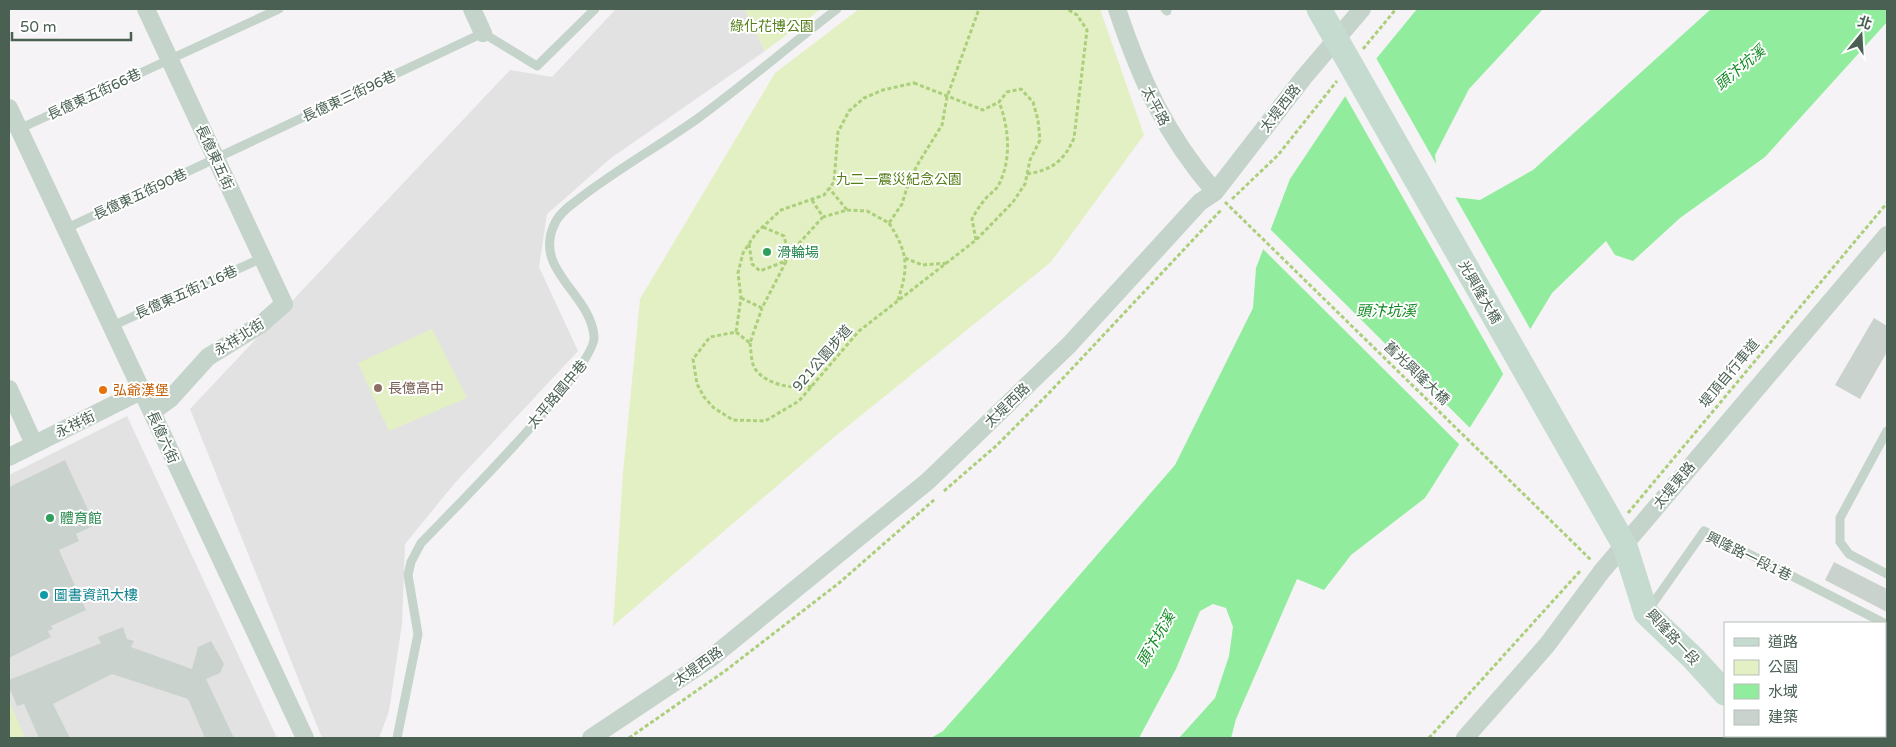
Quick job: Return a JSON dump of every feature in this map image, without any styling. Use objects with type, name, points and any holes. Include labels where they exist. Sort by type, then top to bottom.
[{"type":"street","name":"長億東五街","points":[[146,9],[284,304]]},
{"type":"street","points":[[472,9],[482,33]]},
{"type":"street","name":"太平路","points":[[1117,9],[1136,66],[1154,104],[1192,166],[1215,192]]},
{"type":"street","points":[[1318,9],[1336,38]]},
{"type":"street","name":"太堤西路","points":[[591,738],[711,658],[928,481],[1069,345],[1200,202],[1215,192],[1336,38],[1362,9]]},
{"type":"street","name":"光興隆大橋","points":[[1336,38],[1625,546]]},
{"type":"street","name":"長億六街","points":[[9,108],[14,134],[65,229],[305,738]]},
{"type":"street","name":"太堤東路","points":[[1465,738],[1547,645],[1596,565],[1625,546],[1887,235]]},
{"type":"street","name":"永祥北街","points":[[152,412],[170,400],[208,357],[260,325],[284,304]]},
{"type":"street","points":[[9,389],[34,444]]},
{"type":"street","name":"永祥街","points":[[9,457],[142,391]]},
{"type":"street","name":"興隆路一段","points":[[1625,546],[1646,614],[1693,658],[1724,692]]},
{"type":"lane","name":"長億東五街66巷","points":[[14,134],[169,59],[279,9]]},
{"type":"lane","points":[[482,33],[537,66],[595,9]]},
{"type":"lane","name":"太平路國中巷","points":[[397,738],[418,634],[408,575],[414,556],[421,543],[546,410],[592,349],[595,336],[588,316],[551,259],[548,245],[557,219],[567,208],[610,176],[697,119],[837,9]]},
{"type":"lane","name":"長億東三街96巷","points":[[216,159],[482,33]]},
{"type":"lane","name":"長億東五街90巷","points":[[65,229],[216,159]]},
{"type":"lane","name":"長億東五街116巷","points":[[110,327],[262,258]]},
{"type":"lane","points":[[1887,431],[1840,518],[1840,542],[1849,554],[1887,574]]},
{"type":"lane","name":"興隆路一段1巷","points":[[1646,614],[1704,531],[1881,622]]},
{"type":"path","points":[[890,223],[902,204],[909,181],[919,162],[942,125],[947,97],[980,9]]},
{"type":"path","points":[[1027,174],[1047,168],[1058,162],[1067,154],[1074,138],[1087,30],[1077,15],[1067,9]]},
{"type":"path","points":[[1362,50],[1396,9]]},
{"type":"path","points":[[1211,219],[1278,155],[1338,80]]},
{"type":"path","name":"921公園步道","points":[[736,332],[710,337],[693,360],[697,384],[704,397],[714,408],[733,420],[765,421],[799,401],[859,331],[976,240],[1013,202],[1025,184],[1030,160],[1040,140],[1038,120],[1033,102],[1021,90],[1007,92],[999,102],[983,110],[914,83],[883,90],[864,98],[849,111],[838,132],[834,182],[829,188]]},
{"type":"path","points":[[976,240],[972,219],[980,205],[998,188],[1006,158],[1006,120],[999,102]]},
{"type":"path","points":[[750,343],[736,332],[741,298],[738,273],[743,253],[749,244],[781,210],[824,195],[829,188],[847,210]]},
{"type":"path","name":"舊光興隆大橋","points":[[1215,192],[1596,565]]},
{"type":"path","points":[[812,200],[823,218]]},
{"type":"path","name":"堤頂自行車道","points":[[1627,514],[1887,203]]},
{"type":"path","points":[[812,386],[790,387],[769,380],[754,367],[750,343],[762,308],[791,252],[823,218],[847,210],[867,211],[890,223],[904,246],[906,270],[898,301]]},
{"type":"path","points":[[763,227],[784,236],[786,244],[783,256],[786,261]]},
{"type":"path","points":[[749,244],[752,264],[760,271],[786,261]]},
{"type":"path","points":[[905,258],[922,265],[949,262]]},
{"type":"path","points":[[741,298],[762,308]]},
{"type":"path","points":[[1429,738],[1596,565],[1597,552]]},
{"type":"shaded area","name":"長億高中","points":[[616,9],[745,9],[765,51],[611,158],[547,214],[539,267],[578,351],[454,484],[405,544],[402,624],[389,711],[379,738],[322,738],[190,409],[510,70],[552,77]]},
{"type":"shaded area","points":[[127,416],[277,738],[9,738],[9,475]]},
{"type":"green space","name":"綠化花博公園","points":[[745,9],[821,9],[765,51]]},
{"type":"green space","name":"九二一震災紀念公園","points":[[859,9],[1100,9],[1144,135],[1051,262],[833,438],[613,626],[623,473],[640,299],[775,73]]},
{"type":"green space","points":[[432,329],[467,398],[389,431],[358,363]]},
{"type":"green space","points":[[9,700],[25,738],[9,738]]},
{"type":"water","name":"頭汴坑溪","points":[[1417,9],[1543,9],[1469,89],[1435,155],[1439,187],[1454,197],[1480,200],[1533,170],[1711,9],[1887,9],[1887,22],[1765,157],[1680,218],[1633,261],[1615,255],[1606,241],[1552,293],[1425,498],[1351,555],[1324,590],[1297,579],[1236,719],[1231,738],[1179,738],[1215,698],[1229,656],[1233,627],[1226,608],[1213,604],[1200,611],[1176,669],[1139,738],[931,738],[943,731],[1175,465],[1253,308],[1256,268],[1290,179],[1344,98]]},
{"type":"pier","points":[[1375,56],[1439,169],[1442,185],[1453,193],[1532,332],[1505,377],[1344,94]]},
{"type":"pier","points":[[1269,228],[1472,430],[1461,446],[1261,247]]},
{"type":"building","points":[[1874,318],[1887,326],[1887,352],[1860,399],[1835,385]]},
{"type":"building","points":[[65,460],[95,525],[76,534],[79,541],[59,550],[86,610],[51,626],[53,629],[48,631],[51,637],[9,658],[9,487]]},
{"type":"building","points":[[1834,562],[1887,589],[1887,612],[1825,580]]},
{"type":"building","points":[[123,627],[127,639],[134,641],[131,647],[192,669],[198,647],[211,641],[224,664],[220,673],[206,679],[234,738],[205,738],[188,699],[112,674],[53,704],[70,738],[39,738],[24,704],[17,706],[9,687],[9,680],[101,643],[98,637]]},
{"type":"place","name":"滑輪場","points":[[767,252]]},
{"type":"place","name":"長億高中","points":[[378,388]]},
{"type":"place","name":"弘爺漢堡","points":[[103,390]]},
{"type":"place","name":"體育館","points":[[50,518]]},
{"type":"place","name":"圖書資訊大樓","points":[[44,595]]}]
